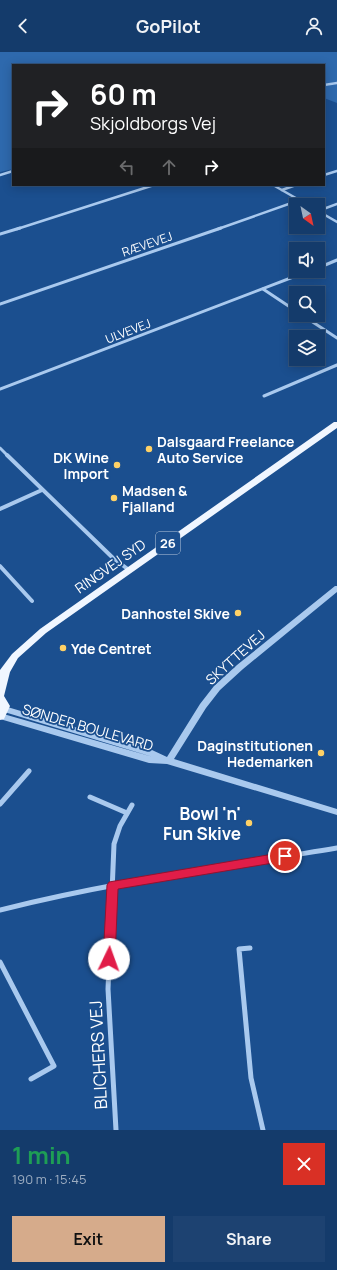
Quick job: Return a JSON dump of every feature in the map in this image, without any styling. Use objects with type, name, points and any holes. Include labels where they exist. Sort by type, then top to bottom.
[{"type":"main road","name":"RINGVEJ SYD","points":[[0,695],[3,673],[16,656],[38,635],[337,424]]},
{"type":"main road","points":[[0,698],[4,703],[2,714]]},
{"type":"street","points":[[325,85],[337,83]]},
{"type":"street","points":[[0,175],[12,171]]},
{"type":"street","points":[[325,175],[337,171]]},
{"type":"street","points":[[0,234],[151,186]]},
{"type":"street","points":[[275,186],[296,198]]},
{"type":"street","points":[[282,190],[293,186]]},
{"type":"street","name":"RÆVEVEJ","points":[[0,304],[289,204]]},
{"type":"street","points":[[325,208],[337,204]]},
{"type":"street","points":[[325,215],[337,222]]},
{"type":"street","points":[[325,265],[337,260]]},
{"type":"street","name":"ULVEVEJ","points":[[0,389],[291,278]]},
{"type":"street","points":[[263,289],[289,306]]},
{"type":"street","points":[[313,322],[337,338]]},
{"type":"street","points":[[264,396],[337,365]]},
{"type":"street","points":[[0,448],[113,558],[129,570]]},
{"type":"street","points":[[0,509],[42,490]]},
{"type":"street","points":[[0,566],[32,601]]},
{"type":"street","name":"SKYTTEVEJ","points":[[169,761],[203,706],[217,688],[240,667],[337,588]]},
{"type":"street","name":"SØNDER BOULEVARD","points":[[2,714],[152,753],[169,761],[337,812]]},
{"type":"street","points":[[0,804],[29,770]]},
{"type":"street","points":[[90,797],[127,813]]},
{"type":"street","name":"BLICHERS VEJ","points":[[116,1130],[108,988],[114,844],[120,826],[132,805]]},
{"type":"street","points":[[0,910],[60,895],[113,885],[337,848]]},
{"type":"street","points":[[250,948],[239,949],[252,1078],[263,1130]]},
{"type":"street","points":[[0,962],[54,1066],[31,1079]]},
{"type":"shaded area","points":[[0,52],[337,52],[337,82],[325,84],[325,64],[12,64],[12,169],[0,172]]},
{"type":"shaded area","points":[[337,84],[337,103],[325,98],[325,86]]},
{"type":"place","name":"Dalsgaard Freelance Auto Service","points":[[149,449]]},
{"type":"place","name":"DK Wine Import","points":[[117,465]]},
{"type":"place","name":"Madsen & Fjalland","points":[[114,498]]},
{"type":"place","name":"Danhostel Skive","points":[[238,613]]},
{"type":"place","name":"Yde Centret","points":[[63,648]]},
{"type":"place","name":"Daginstitutionen Hedemarken","points":[[321,753]]},
{"type":"place","name":"Bowl 'n' Fun Skive","points":[[249,823]]},
{"type":"route","points":[[109,959],[113,885],[285,856]]}]
